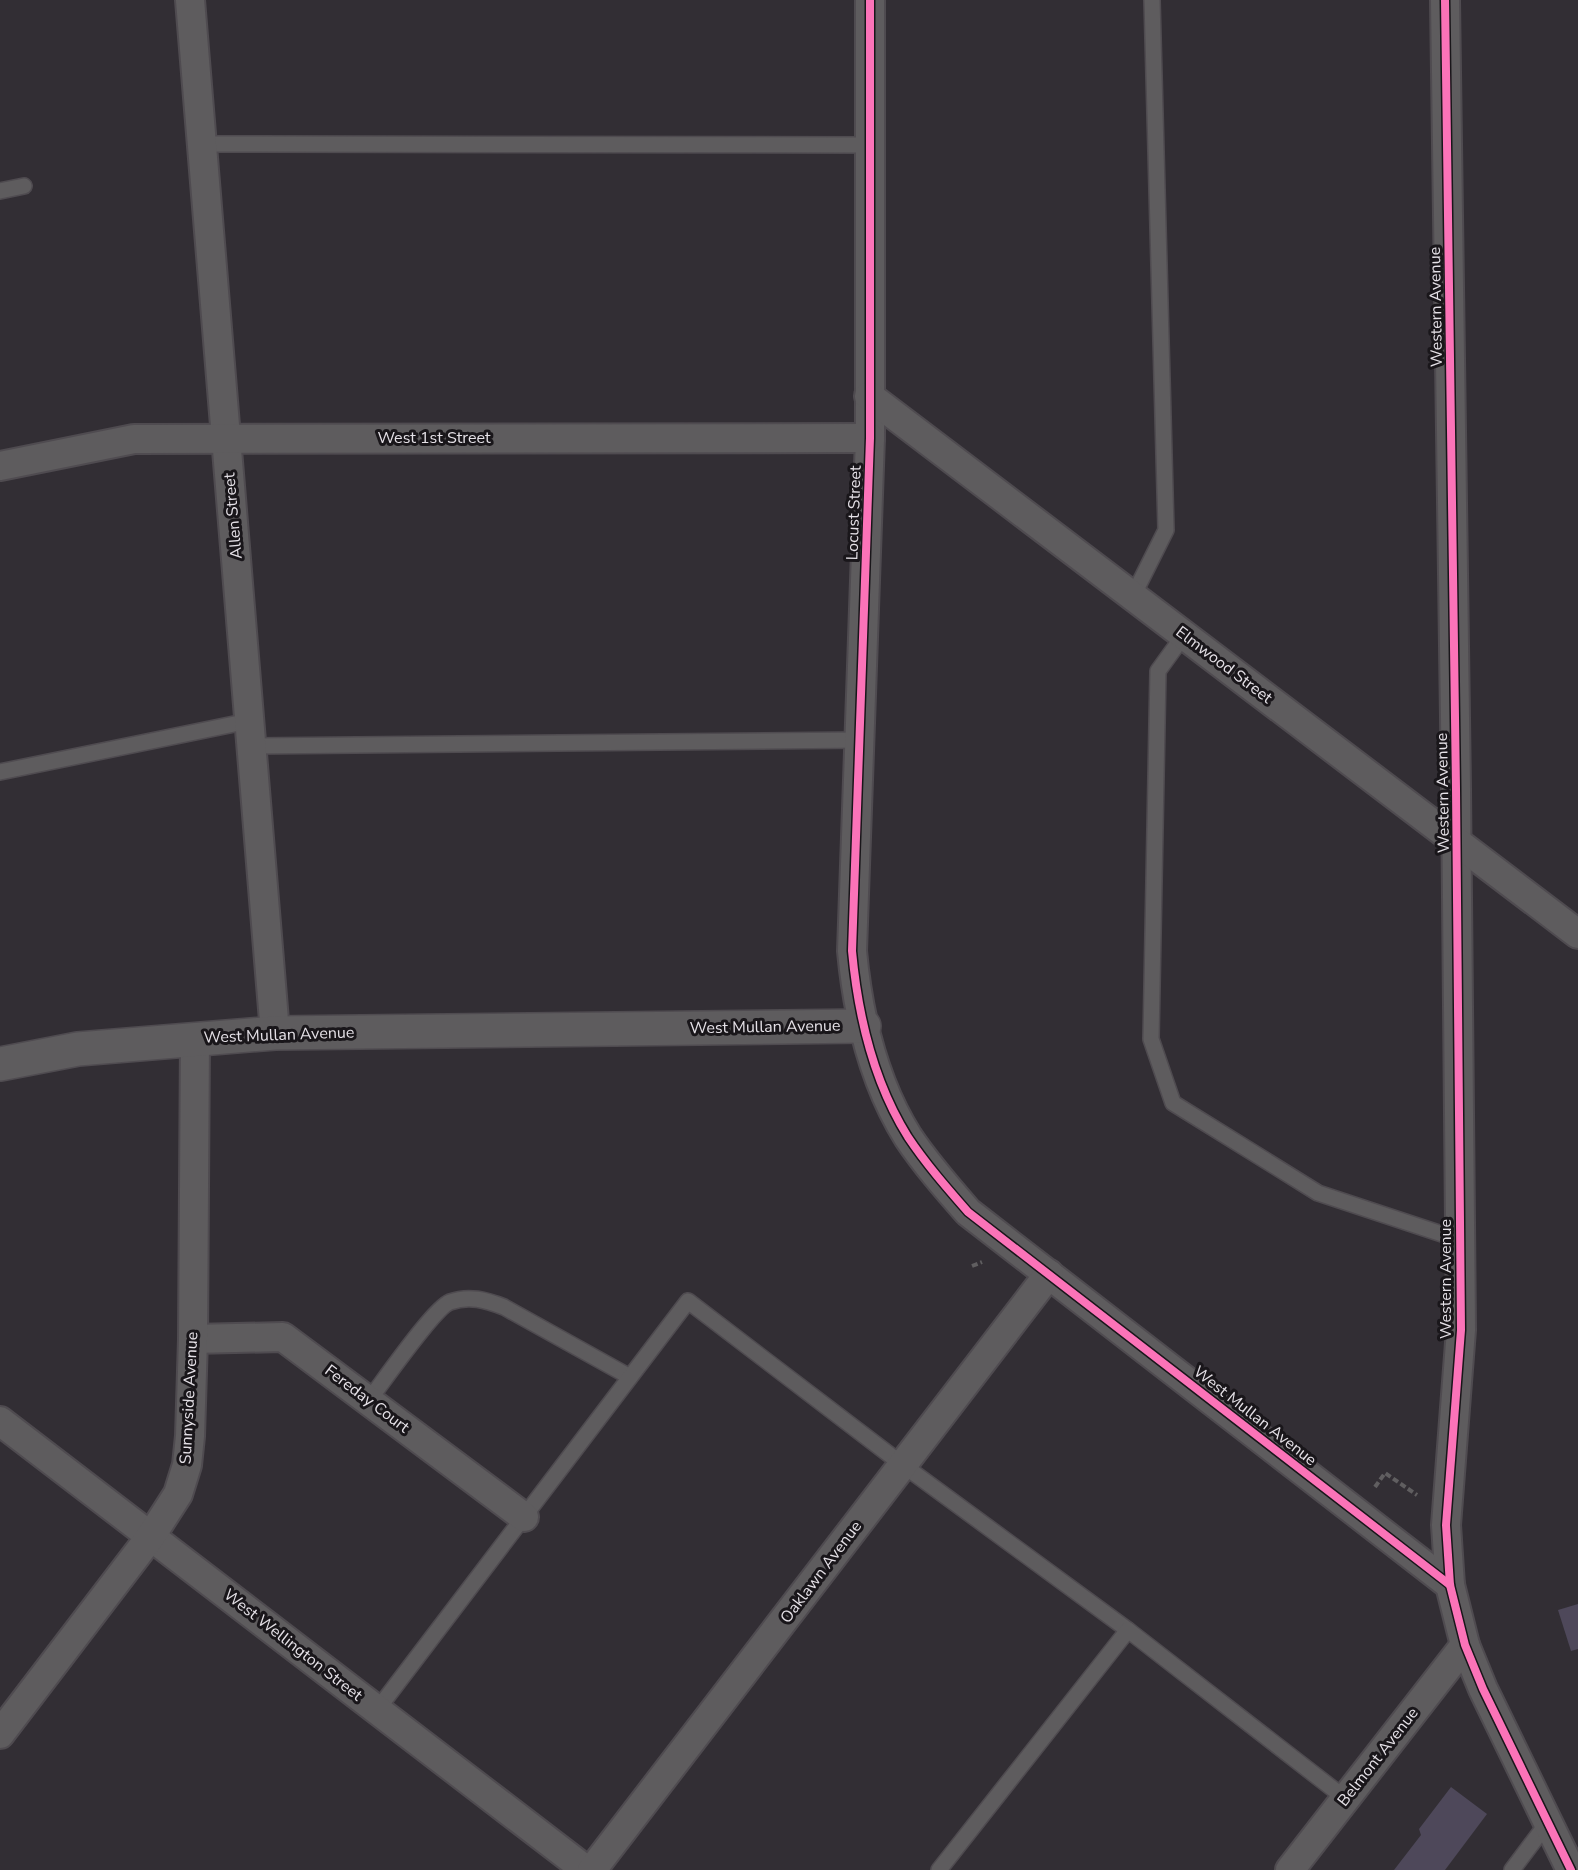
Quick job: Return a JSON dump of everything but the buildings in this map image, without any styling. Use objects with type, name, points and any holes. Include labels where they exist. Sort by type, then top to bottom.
[{"type":"street","name":"Allen Street","points":[[190,0],[274,1033]]},
{"type":"street","name":"Locust Street","points":[[864,1026],[857,999],[852,951],[870,438],[870,0]]},
{"type":"street","name":"Western Avenue","points":[[1445,0],[1457,842],[1461,1330],[1446,1525],[1450,1585]]},
{"type":"street","name":"Elmwood Street","points":[[869,396],[1578,934]]},
{"type":"street","name":"West 1st Street","points":[[0,466],[134,439],[870,438]]},
{"type":"street","name":"West Mullan Avenue","points":[[0,1064],[78,1049],[274,1033],[864,1026],[868,1047],[885,1093],[908,1136],[936,1176],[968,1212],[1450,1585]]},
{"type":"street","name":"Sunnyside Avenue","points":[[0,1734],[151,1536],[177,1494],[187,1465],[193,1339],[195,1039]]},
{"type":"street","name":"Oaklawn Avenue","points":[[592,1870],[1049,1274]]},
{"type":"street","name":"Fereday Court","points":[[193,1339],[284,1337],[524,1516]]},
{"type":"street","name":"West Wellington Street","points":[[0,1421],[586,1870]]},
{"type":"street","points":[[1450,1585],[1466,1645],[1483,1689],[1571,1870]]},
{"type":"street","name":"Belmont Avenue","points":[[1290,1870],[1466,1645]]},
{"type":"lane","points":[[1133,596],[1166,530],[1152,0]]},
{"type":"lane","points":[[202,144],[870,145]]},
{"type":"lane","points":[[0,191],[24,186]]},
{"type":"lane","points":[[1184,635],[1158,671],[1151,1039],[1173,1103],[1318,1193],[1460,1240]]},
{"type":"lane","points":[[0,772],[250,734],[860,740]]},
{"type":"lane","points":[[369,1400],[427,1324],[447,1303],[468,1297],[488,1300],[504,1306],[630,1377]]},
{"type":"lane","points":[[377,1710],[688,1301],[903,1465],[1128,1630],[1346,1799]]},
{"type":"lane","points":[[939,1870],[1128,1630]]},
{"type":"lane","points":[[1512,1870],[1548,1822]]},
{"type":"cycle path","points":[[870,0],[870,438],[852,951],[858,1000],[876,1071],[908,1137],[968,1212],[1450,1585]]},
{"type":"cycle path","points":[[1445,0],[1461,1330],[1446,1525],[1450,1585],[1465,1645],[1483,1689],[1571,1870]]}]
